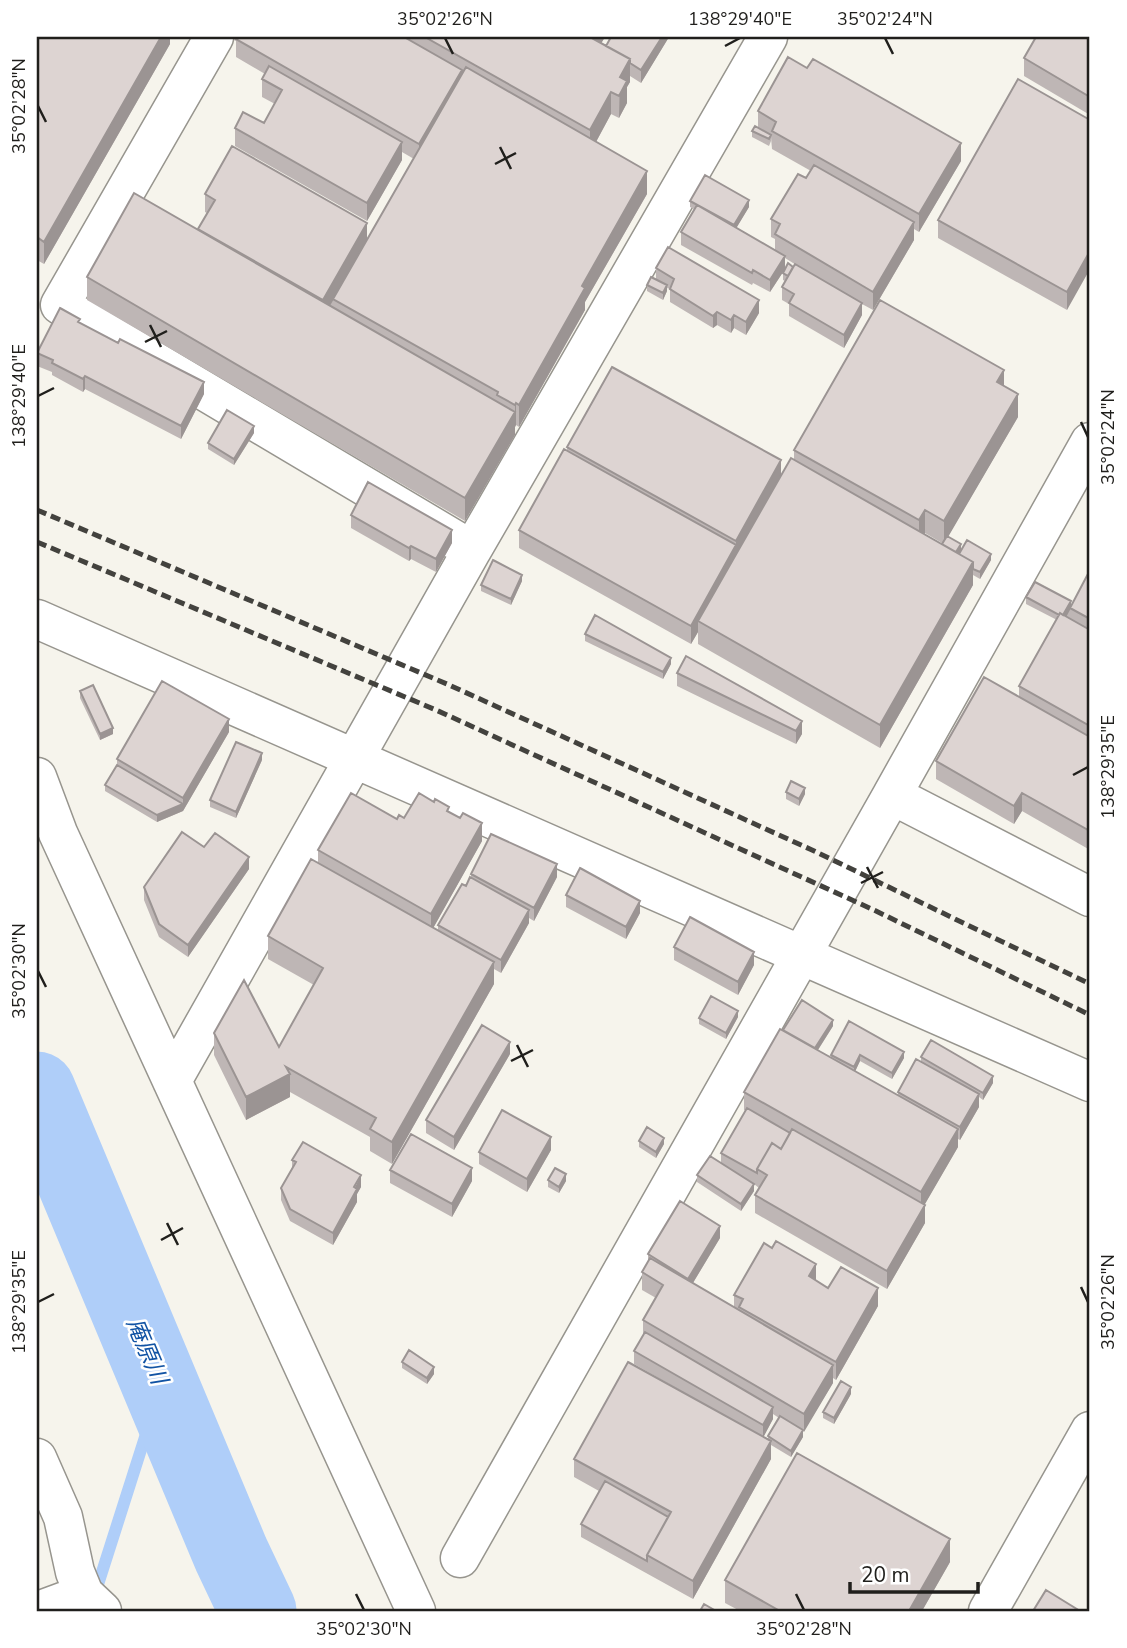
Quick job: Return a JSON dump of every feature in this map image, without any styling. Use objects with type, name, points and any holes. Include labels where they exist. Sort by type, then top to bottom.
[{"type":"street","points":[[214,37],[60,305],[472,550]]},
{"type":"street","points":[[172,1081],[472,550],[768,37]]},
{"type":"street","points":[[460,1558],[1090,442]]},
{"type":"street","points":[[37,619],[1090,1082]]},
{"type":"street","points":[[37,777],[58,833],[416,1611]]},
{"type":"street","points":[[892,795],[1090,897]]},
{"type":"street","points":[[988,1611],[1090,1431]]},
{"type":"street","points":[[37,1458],[63,1517],[75,1572],[93,1603],[38,1611]]},
{"type":"building","points":[[37,37],[161,37],[44,242],[37,237]]},
{"type":"building","points":[[404,37],[462,70],[419,144],[236,39]]},
{"type":"building","points":[[425,37],[590,37],[630,59],[620,77],[627,81],[619,96],[611,92],[590,130]]},
{"type":"building","points":[[611,37],[662,37],[641,70],[630,63],[630,59],[606,46]]},
{"type":"building","points":[[1036,37],[1090,37],[1090,97],[1024,58]]},
{"type":"building","points":[[788,57],[807,68],[813,59],[961,143],[919,214],[772,131],[776,122],[758,111]]},
{"type":"building","points":[[269,66],[402,142],[367,203],[235,128],[243,112],[264,123],[282,90],[262,79]]},
{"type":"building","points":[[466,67],[647,171],[519,405],[497,395],[498,392],[333,299]]},
{"type":"building","points":[[1018,79],[1090,120],[1090,251],[1067,292],[938,220]]},
{"type":"building","points":[[755,126],[771,135],[769,139],[752,131]]},
{"type":"building","points":[[232,146],[367,223],[323,300],[198,229],[215,200],[205,194]]},
{"type":"building","points":[[814,165],[914,222],[873,292],[775,234],[780,224],[771,219],[798,174],[806,178]]},
{"type":"building","points":[[705,175],[749,200],[734,225],[690,201]]},
{"type":"building","points":[[134,193],[515,412],[465,498],[87,277]]},
{"type":"building","points":[[697,205],[785,256],[770,280],[753,270],[752,273],[681,232]]},
{"type":"building","points":[[668,247],[759,300],[746,322],[734,315],[731,320],[717,312],[713,316],[670,289],[674,279],[656,268]]},
{"type":"building","points":[[788,263],[793,267],[788,276],[783,273]]},
{"type":"building","points":[[795,264],[862,303],[844,335],[789,303],[794,294],[782,287]]},
{"type":"building","points":[[651,277],[667,285],[663,293],[647,285]]},
{"type":"building","points":[[880,300],[1004,370],[997,382],[1018,394],[944,521],[925,510],[919,520],[794,450]]},
{"type":"building","points":[[60,308],[80,319],[78,322],[118,343],[120,339],[204,382],[181,426],[85,376],[83,379],[37,353]]},
{"type":"building","points":[[612,367],[781,460],[736,541],[567,447]]},
{"type":"building","points":[[227,410],[254,426],[234,459],[208,443]]},
{"type":"building","points":[[564,449],[736,545],[691,626],[519,530]]},
{"type":"building","points":[[791,458],[973,562],[880,725],[698,621]]},
{"type":"building","points":[[368,482],[452,530],[436,559],[411,546],[409,548],[351,515]]},
{"type":"building","points":[[947,536],[961,544],[956,552],[942,544]]},
{"type":"building","points":[[967,540],[991,554],[980,572],[973,569],[973,562],[959,554]]},
{"type":"building","points":[[493,560],[522,575],[511,599],[481,585]]},
{"type":"building","points":[[1090,570],[1090,619],[1070,608]]},
{"type":"building","points":[[1035,582],[1071,601],[1063,615],[1026,597]]},
{"type":"building","points":[[1060,613],[1090,630],[1090,726],[1019,686]]},
{"type":"building","points":[[595,615],[671,658],[663,672],[585,634]]},
{"type":"building","points":[[686,656],[802,721],[796,731],[677,673]]},
{"type":"building","points":[[984,677],[1090,737],[1090,831],[1022,793],[1014,806],[936,761]]},
{"type":"building","points":[[162,681],[229,719],[183,798],[117,759]]},
{"type":"building","points":[[93,685],[113,728],[100,734],[80,691]]},
{"type":"building","points":[[236,742],[262,753],[236,812],[210,800]]},
{"type":"building","points":[[117,765],[183,804],[157,815],[105,785]]},
{"type":"building","points":[[791,781],[805,788],[799,799],[786,792]]},
{"type":"building","points":[[351,793],[397,819],[399,815],[404,818],[419,793],[449,807],[447,811],[460,818],[463,813],[482,823],[431,914],[318,850]]},
{"type":"building","points":[[182,832],[204,847],[215,833],[249,857],[188,945],[159,924],[144,887]]},
{"type":"building","points":[[491,834],[557,864],[534,908],[471,874]]},
{"type":"building","points":[[311,859],[494,962],[392,1142],[370,1129],[376,1118],[286,1067],[290,1074],[246,1097],[214,1033],[244,980],[279,1047],[323,968],[268,936]]},
{"type":"building","points":[[580,868],[640,901],[626,927],[566,895]]},
{"type":"building","points":[[470,877],[529,910],[501,960],[438,925],[462,884],[466,886]]},
{"type":"building","points":[[690,917],[754,952],[738,982],[674,947]]},
{"type":"building","points":[[711,996],[738,1011],[726,1033],[699,1018]]},
{"type":"building","points":[[802,1000],[833,1020],[815,1048],[783,1030]]},
{"type":"building","points":[[849,1021],[904,1052],[892,1073],[860,1055],[854,1067],[831,1055]]},
{"type":"building","points":[[482,1025],[510,1042],[454,1137],[426,1120]]},
{"type":"building","points":[[780,1029],[958,1129],[921,1192],[744,1092]]},
{"type":"building","points":[[931,1040],[993,1076],[983,1093],[921,1057]]},
{"type":"building","points":[[916,1059],[979,1094],[960,1127],[898,1092]]},
{"type":"building","points":[[747,1108],[790,1133],[781,1149],[772,1143],[757,1173],[721,1153]]},
{"type":"building","points":[[502,1110],[551,1137],[527,1179],[479,1152]]},
{"type":"building","points":[[647,1127],[664,1138],[656,1152],[639,1141]]},
{"type":"building","points":[[792,1129],[925,1205],[887,1271],[755,1195],[767,1175],[757,1169],[772,1143],[781,1149]]},
{"type":"building","points":[[411,1134],[472,1168],[452,1204],[390,1170]]},
{"type":"building","points":[[303,1142],[361,1175],[354,1187],[357,1189],[333,1233],[290,1209],[281,1188],[296,1162],[292,1160]]},
{"type":"building","points":[[710,1156],[754,1184],[741,1204],[697,1175]]},
{"type":"building","points":[[555,1168],[566,1174],[559,1187],[548,1180]]},
{"type":"building","points":[[680,1201],[720,1226],[688,1279],[648,1254]]},
{"type":"building","points":[[776,1241],[816,1264],[809,1276],[828,1288],[841,1267],[878,1288],[836,1362],[739,1307],[743,1299],[734,1295],[764,1243],[772,1248]]},
{"type":"building","points":[[650,1258],[833,1365],[804,1414],[643,1320],[663,1285],[642,1272]]},
{"type":"building","points":[[645,1332],[773,1407],[763,1425],[634,1351]]},
{"type":"building","points":[[409,1350],[434,1367],[427,1378],[402,1362]]},
{"type":"building","points":[[628,1362],[771,1441],[693,1581],[647,1555],[671,1512],[574,1459]]},
{"type":"building","points":[[841,1381],[851,1387],[834,1418],[823,1412]]},
{"type":"building","points":[[780,1416],[803,1430],[791,1451],[768,1436]]},
{"type":"building","points":[[797,1453],[950,1539],[909,1611],[780,1611],[725,1580]]},
{"type":"building","points":[[605,1481],[668,1517],[647,1555],[647,1561],[581,1524]]},
{"type":"building","points":[[1046,1590],[1080,1611],[1033,1611]]},
{"type":"building","points":[[704,1604],[716,1611],[700,1611]]},
{"type":"waterway","name":"庵原川","points":[[37,1090],[231,1554],[258,1611]]},
{"type":"waterway","points":[[95,1594],[161,1387]]},
{"type":"railway","points":[[37,510],[447,684],[812,850],[1090,984]]},
{"type":"railway","points":[[37,542],[436,710],[876,911],[1090,1015]]}]
